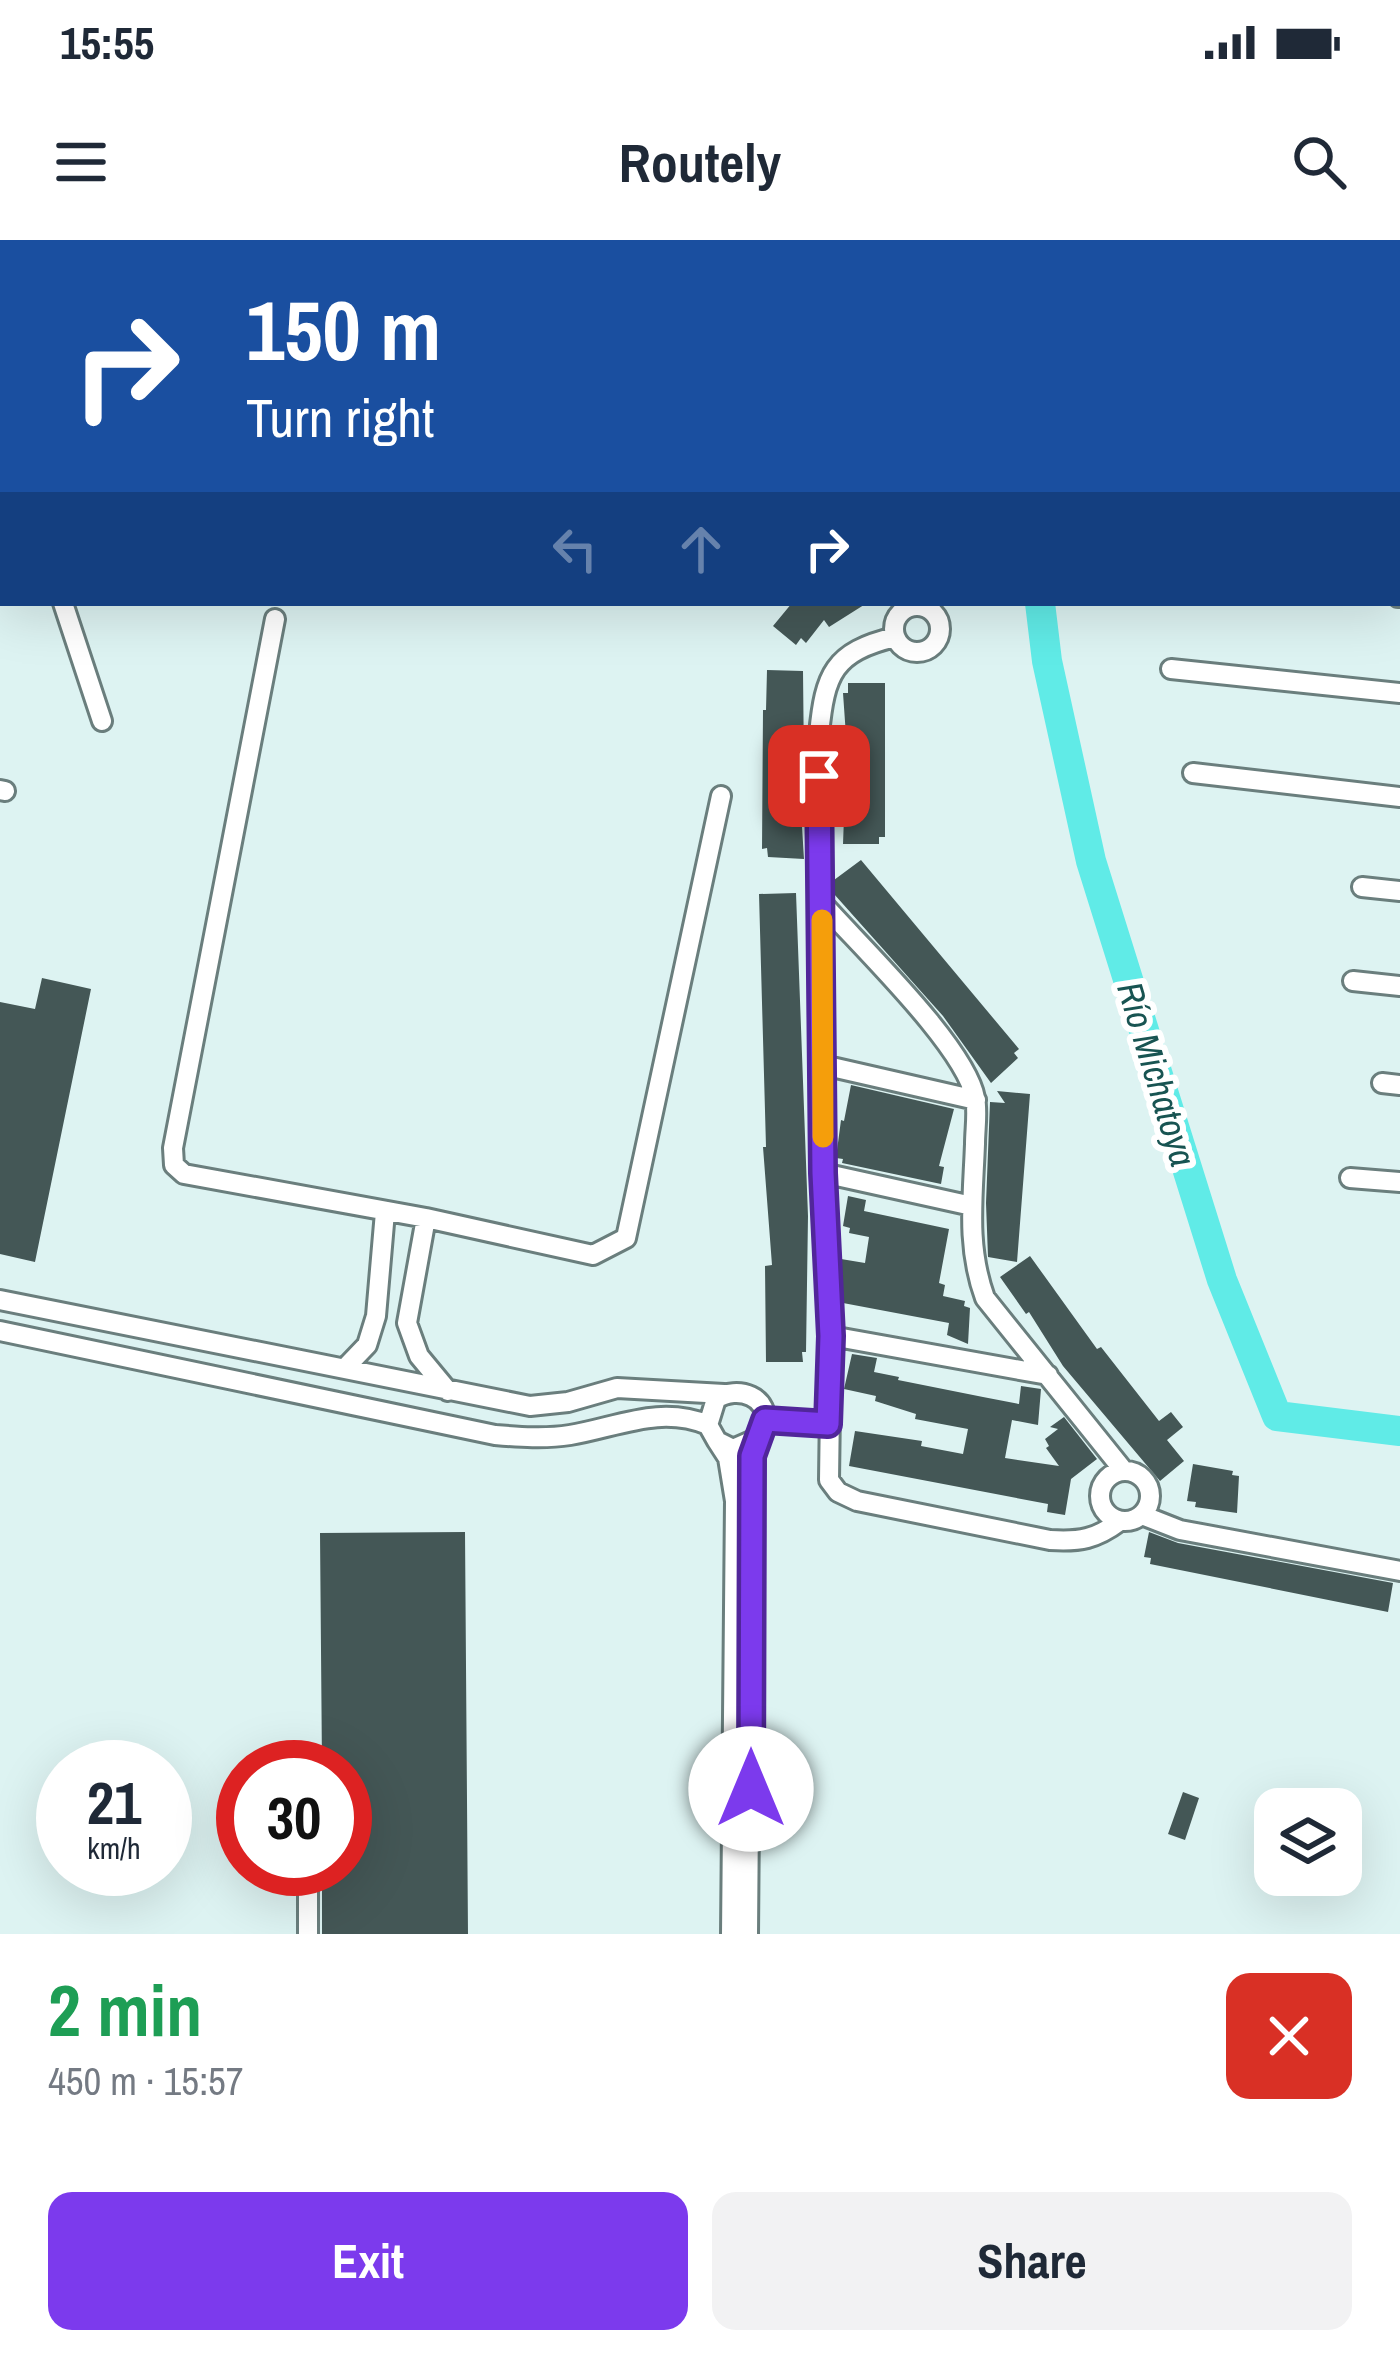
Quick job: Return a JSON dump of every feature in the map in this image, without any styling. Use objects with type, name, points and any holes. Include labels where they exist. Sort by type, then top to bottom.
[{"type":"street","points":[[64,606],[102,721]]},
{"type":"street","points":[[275,619],[177,1125],[174,1165],[184,1174],[426,1218],[593,1255],[626,1238],[721,796]]},
{"type":"street","points":[[895,637],[867,644],[840,660],[824,688],[819,734],[823,1173],[831,1336],[829,1480],[838,1492],[857,1501],[1050,1540],[1078,1542],[1100,1537],[1120,1521],[1142,1515],[1180,1530],[1400,1570]]},
{"type":"street","points":[[1171,669],[1400,693]]},
{"type":"street","points":[[1192,773],[1400,797]]},
{"type":"street","points":[[1362,887],[1400,892]]},
{"type":"street","points":[[822,903],[933,1028],[968,1075],[976,1100],[969,1232],[985,1298],[1124,1471],[1138,1475],[1148,1486],[1150,1501],[1142,1515]]},
{"type":"street","points":[[1353,981],[1400,986]]},
{"type":"street","points":[[824,1065],[976,1100]]},
{"type":"street","points":[[823,1173],[972,1206]]},
{"type":"street","points":[[1350,1178],[1400,1182]]},
{"type":"street","points":[[345,1368],[367,1345],[376,1316],[385,1212]]},
{"type":"street","points":[[426,1218],[407,1323],[419,1356],[448,1391]]},
{"type":"street","points":[[0,1300],[530,1406],[568,1402],[617,1388],[752,1395],[764,1410],[752,1456],[748,1934]]},
{"type":"street","points":[[376,1316],[407,1323]]},
{"type":"street","points":[[0,1331],[495,1435],[570,1435],[654,1414],[713,1433],[734,1448],[752,1444],[762,1429]]},
{"type":"street","points":[[831,1336],[1048,1375]]},
{"type":"street","points":[[724,1394],[710,1407],[713,1433],[728,1458],[735,1501],[731,1934]]},
{"type":"street","points":[[762,1429],[828,1424]]},
{"type":"street","points":[[1120,1521],[1102,1506],[1100,1490],[1109,1477],[1124,1471]]},
{"type":"street","points":[[308,1896],[308,1934]]},
{"type":"building","points":[[790,606],[862,606],[829,627],[824,620],[806,643],[801,638],[796,645],[773,626]]},
{"type":"building","points":[[767,670],[803,671],[800,794],[804,859],[768,857],[767,848],[762,849]]},
{"type":"building","points":[[848,683],[885,683],[885,837],[879,837],[879,844],[843,844],[846,763],[842,763],[842,750],[847,750],[843,693],[848,693]]},
{"type":"building","points":[[861,860],[1019,1049],[1014,1053],[1018,1058],[991,1083],[943,1016],[834,894],[834,880]]},
{"type":"building","points":[[796,893],[808,1216],[806,1352],[802,1352],[803,1362],[766,1362],[765,1266],[772,1265],[763,1147],[759,894]]},
{"type":"building","points":[[42,978],[91,989],[35,1262],[0,1254],[0,1002],[35,1009]]},
{"type":"building","points":[[851,1085],[954,1109],[939,1166],[944,1167],[941,1184],[836,1158]]},
{"type":"building","points":[[997,1091],[1030,1094],[1017,1262],[988,1257],[990,1102],[1005,1103]]},
{"type":"building","points":[[848,1196],[866,1200],[864,1211],[949,1229],[939,1283],[945,1285],[943,1296],[965,1301],[964,1306],[970,1308],[968,1344],[947,1335],[949,1323],[843,1303],[841,1259],[865,1263],[869,1237],[849,1233],[850,1228],[843,1226]]},
{"type":"building","points":[[1030,1256],[1097,1349],[1101,1347],[1159,1421],[1171,1412],[1183,1427],[1167,1440],[1184,1461],[1160,1481],[1063,1366],[1000,1277]]},
{"type":"building","points":[[852,1354],[877,1358],[874,1372],[898,1380],[1019,1404],[1021,1386],[1041,1389],[1038,1425],[1012,1420],[1005,1458],[1059,1466],[1045,1439],[1058,1429],[1050,1427],[1064,1417],[1097,1459],[1071,1479],[1065,1515],[1047,1512],[1048,1504],[849,1466],[855,1431],[922,1441],[921,1446],[963,1454],[968,1429],[915,1419],[916,1414],[875,1401],[876,1396],[844,1389]]},
{"type":"building","points":[[1193,1464],[1239,1476],[1237,1513],[1195,1507],[1196,1502],[1187,1501]]},
{"type":"building","points":[[465,1532],[468,1934],[322,1934],[322,1896],[372,1896],[372,1740],[322,1740],[320,1533]]},
{"type":"building","points":[[1149,1532],[1178,1543],[1393,1583],[1388,1612],[1150,1564],[1151,1558],[1144,1557]]},
{"type":"building","points":[[1183,1792],[1199,1798],[1185,1840],[1168,1834]]},
{"type":"waterway","name":"Río Michatoya","points":[[1040,606],[1047,661],[1091,861],[1222,1280],[1277,1416],[1400,1431]]},
{"type":"slow traffic","points":[[822,920],[823,1137]]},
{"type":"route","points":[[751,1789],[752,1456],[765,1420],[828,1424],[831,1336],[823,1173],[819,776]]}]
